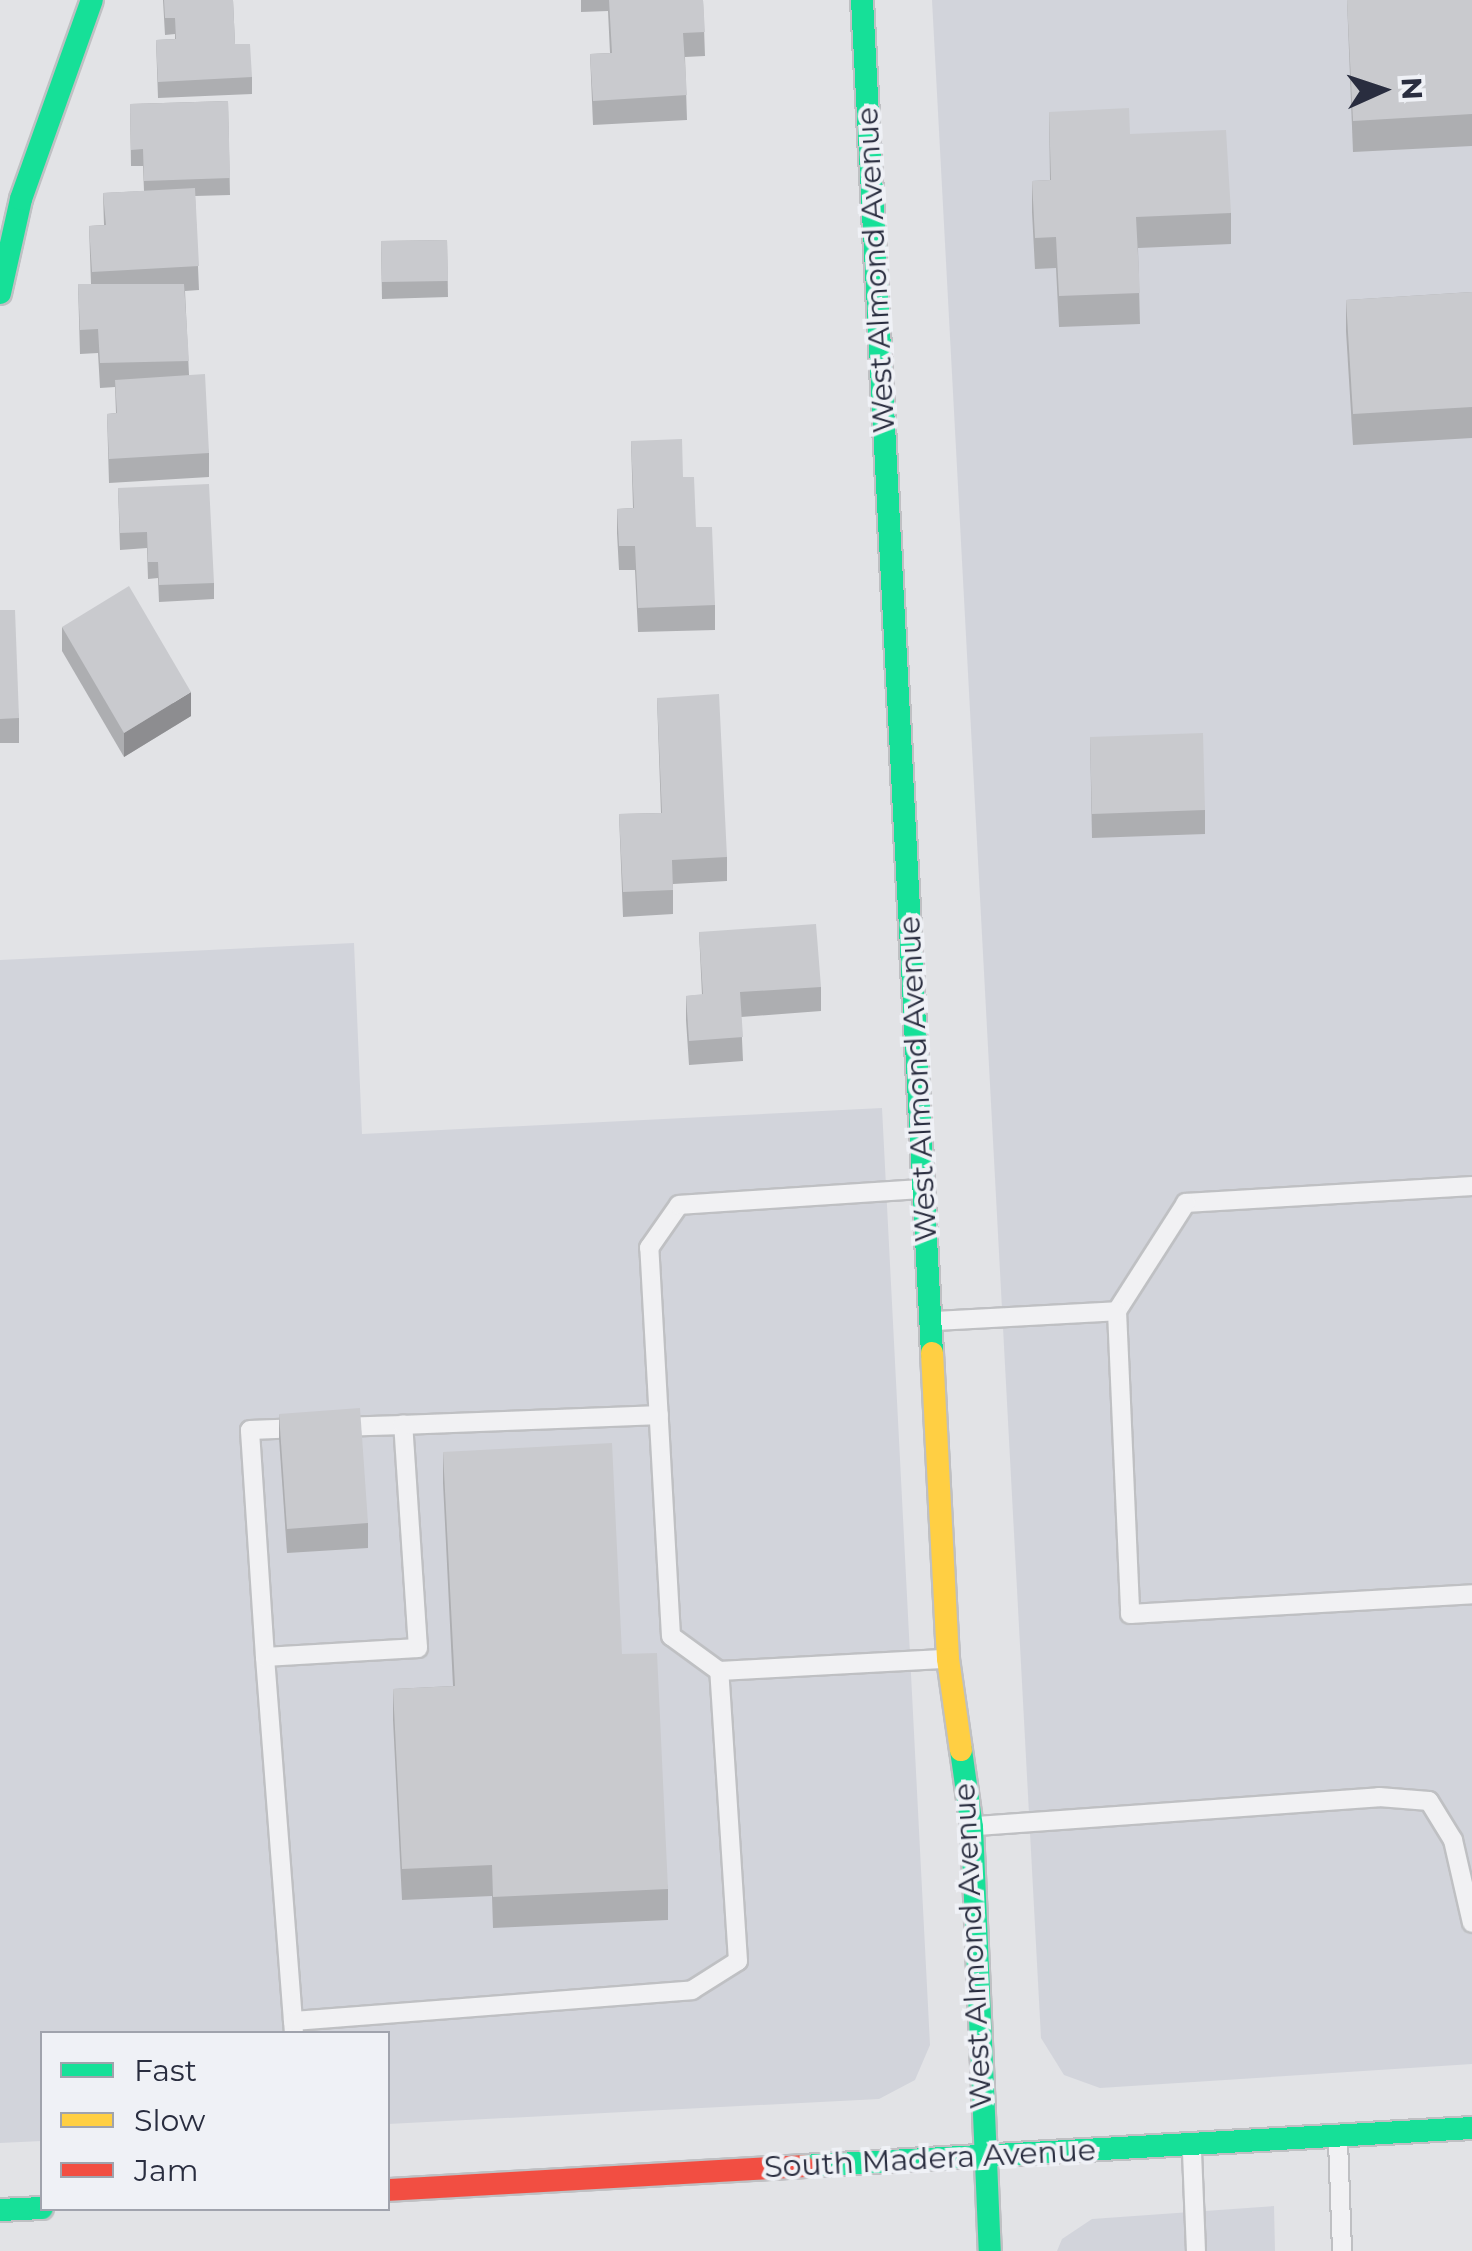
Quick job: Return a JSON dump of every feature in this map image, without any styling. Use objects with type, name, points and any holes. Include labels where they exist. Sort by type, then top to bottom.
[{"type":"street","points":[[0,293],[21,199],[92,0]]},
{"type":"street","name":"West Almond Avenue","points":[[862,0],[948,1659],[972,1826],[990,2251]]},
{"type":"street","name":"South Madera Avenue","points":[[390,2190],[1472,2128]]},
{"type":"street","points":[[0,2210],[40,2208]]},
{"type":"lane","points":[[1472,1186],[1186,1203],[1117,1311],[1130,1614],[1472,1594]]},
{"type":"lane","points":[[924,1188],[679,1205],[649,1248],[671,1636],[719,1671],[948,1659]]},
{"type":"lane","points":[[930,1322],[1117,1311]]},
{"type":"lane","points":[[659,1415],[250,1430],[293,2027],[692,1990],[738,1961],[719,1671]]},
{"type":"lane","points":[[265,1657],[418,1648],[403,1425]]},
{"type":"lane","points":[[972,1826],[1379,1797],[1429,1801],[1453,1840],[1472,1923]]},
{"type":"lane","points":[[1337,2136],[1342,2251]]},
{"type":"lane","points":[[1191,2144],[1196,2251]]},
{"type":"shaded area","points":[[932,0],[1472,0],[1472,2064],[1100,2088],[1064,2075],[1041,2038]]},
{"type":"shaded area","points":[[354,943],[362,1134],[882,1108],[930,2045],[915,2080],[879,2099],[390,2124],[390,2031],[40,2031],[40,2141],[0,2143],[0,960]]},
{"type":"shaded area","points":[[1274,2206],[1275,2251],[1057,2251],[1062,2239],[1092,2219]]},
{"type":"building","points":[[164,0],[233,0],[235,44],[250,44],[252,77],[158,82],[156,40],[176,39],[175,18],[165,18]]},
{"type":"building","points":[[609,0],[703,0],[705,32],[683,33],[687,95],[593,101],[590,54],[612,53]]},
{"type":"building","points":[[1347,0],[1472,0],[1472,114],[1353,121]]},
{"type":"building","points":[[228,101],[230,178],[144,181],[143,149],[131,150],[130,104]]},
{"type":"building","points":[[1129,108],[1130,134],[1226,130],[1231,213],[1136,217],[1140,293],[1059,296],[1056,237],[1035,238],[1032,181],[1051,180],[1049,112]]},
{"type":"building","points":[[195,188],[199,266],[92,272],[89,226],[106,225],[103,193]]},
{"type":"building","points":[[447,240],[448,281],[382,282],[381,241]]},
{"type":"building","points":[[78,284],[184,284],[189,361],[100,363],[98,329],[80,330]]},
{"type":"building","points":[[1472,292],[1472,407],[1353,414],[1346,300]]},
{"type":"building","points":[[205,374],[209,453],[109,459],[107,414],[117,413],[115,380]]},
{"type":"building","points":[[682,439],[683,477],[694,477],[696,527],[712,527],[715,605],[638,608],[635,546],[619,546],[617,509],[634,508],[631,441]]},
{"type":"building","points":[[209,484],[214,583],[159,585],[158,562],[148,562],[147,532],[120,533],[118,488]]},
{"type":"building","points":[[129,586],[191,692],[124,733],[62,627]]},
{"type":"building","points":[[0,610],[15,610],[19,718],[0,719]]},
{"type":"building","points":[[719,694],[727,857],[672,860],[673,890],[623,892],[619,814],[662,813],[657,698]]},
{"type":"building","points":[[1203,733],[1205,810],[1092,814],[1090,737]]},
{"type":"building","points":[[816,924],[821,987],[740,992],[743,1037],[689,1041],[686,996],[703,994],[699,932]]},
{"type":"building","points":[[360,1408],[368,1523],[287,1529],[279,1414]]},
{"type":"building","points":[[612,1443],[622,1654],[657,1653],[668,1889],[493,1897],[492,1865],[402,1869],[393,1689],[455,1686],[443,1452]]},
{"type":"traffic: fast","points":[[0,293],[21,199],[92,0]]},
{"type":"traffic: fast","points":[[862,0],[932,1353]]},
{"type":"traffic: fast","points":[[961,1750],[972,1827],[990,2251]]},
{"type":"traffic: fast","points":[[803,2166],[1472,2128]]},
{"type":"traffic: fast","points":[[0,2210],[40,2208]]},
{"type":"traffic: slow","points":[[932,1353],[948,1659],[961,1750]]},
{"type":"traffic: jam","points":[[390,2190],[803,2166]]}]
